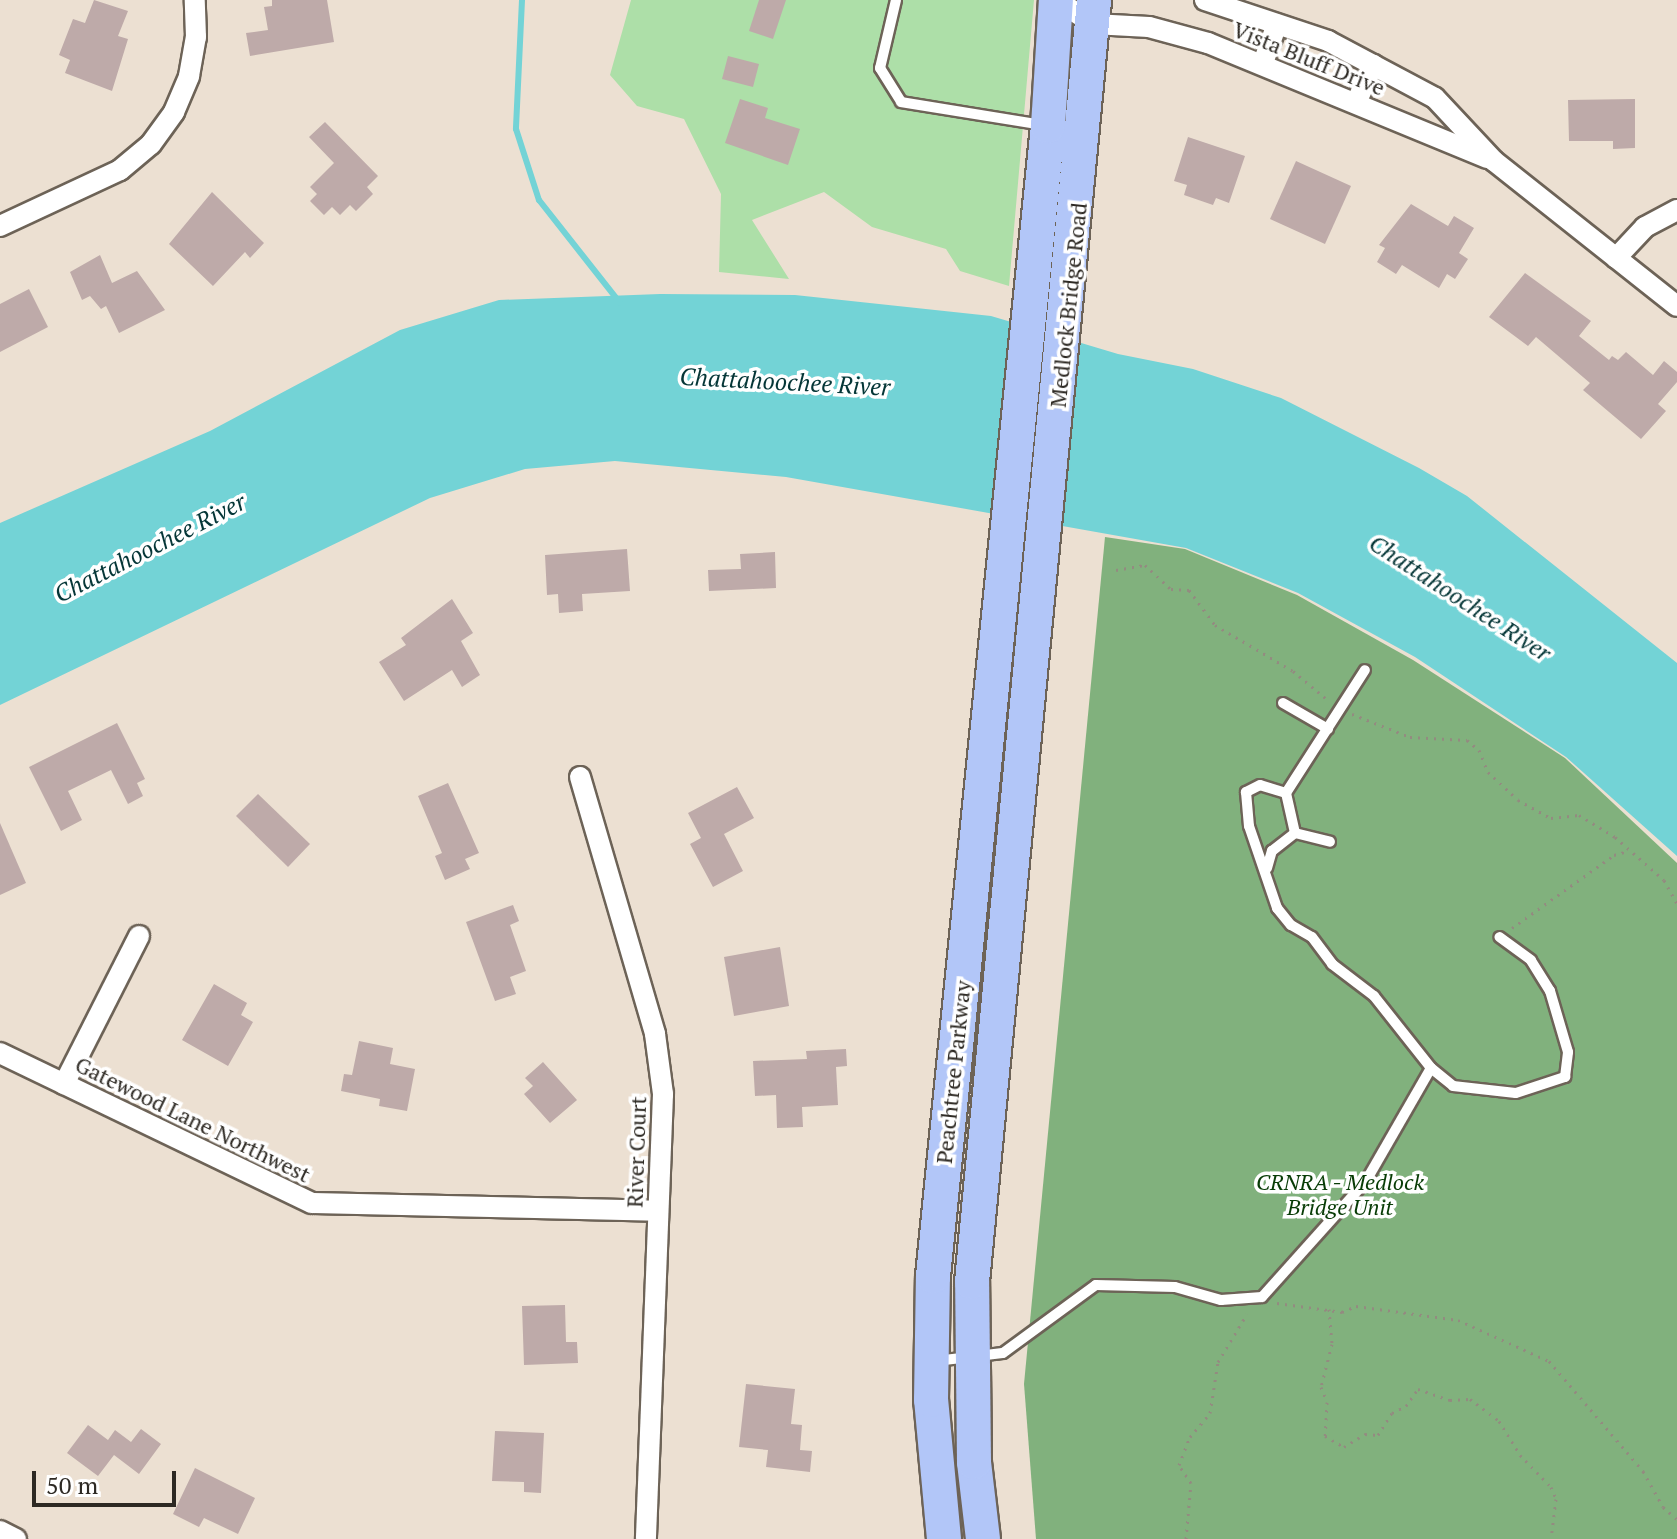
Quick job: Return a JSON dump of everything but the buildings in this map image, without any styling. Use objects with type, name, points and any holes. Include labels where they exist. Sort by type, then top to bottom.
[{"type":"highway","name":"Medlock Bridge Road","points":[[999,606],[1048,126],[1056,0]]},
{"type":"highway","name":"Medlock Bridge Road","points":[[1038,610],[1073,258],[1093,12]]},
{"type":"highway","name":"Peachtree Parkway","points":[[944,1539],[930,1362],[933,1276],[999,606]]},
{"type":"highway","name":"Peachtree Parkway","points":[[983,1539],[970,1360],[978,1201],[1038,610]]},
{"type":"street","points":[[0,226],[120,170],[151,144],[174,112],[189,76],[196,37],[195,0]]},
{"type":"street","points":[[1056,0],[1093,12]]},
{"type":"street","name":"Vista Bluff Drive","points":[[1205,0],[1328,41],[1435,98],[1494,161],[1677,306]]},
{"type":"street","name":"Vista Bluff Drive","points":[[1093,12],[1263,63],[1494,161]]},
{"type":"street","points":[[1263,63],[1277,24]]},
{"type":"street","points":[[1356,103],[1373,65]]},
{"type":"street","points":[[1616,258],[1645,227],[1677,210]]},
{"type":"street","name":"River Court","points":[[580,777],[655,1034],[663,1094],[646,1539]]},
{"type":"street","points":[[64,1084],[139,936]]},
{"type":"street","name":"Gatewood Lane Northwest","points":[[0,1053],[312,1203],[658,1211]]},
{"type":"street","points":[[0,1531],[16,1539]]},
{"type":"lane","points":[[896,0],[880,68],[901,102],[1048,126]]},
{"type":"lane","points":[[1295,833],[1286,793],[1365,670]]},
{"type":"lane","points":[[1283,703],[1328,729]]},
{"type":"lane","points":[[1286,793],[1260,785],[1246,792],[1249,826],[1267,868],[1277,908],[1291,925],[1312,937],[1332,964],[1374,996],[1431,1068],[1453,1086],[1516,1093],[1565,1077],[1568,1052],[1550,991],[1531,960],[1499,937]]},
{"type":"lane","points":[[1295,833],[1330,842]]},
{"type":"lane","points":[[1267,868],[1272,851],[1295,833]]},
{"type":"lane","points":[[930,1362],[970,1360],[1003,1353],[1096,1285],[1175,1287],[1221,1300],[1262,1297],[1366,1181],[1431,1068]]},
{"type":"path","points":[[1116,570],[1145,565],[1171,589],[1189,590],[1215,625],[1293,671],[1340,710],[1410,737],[1467,740],[1479,750],[1488,772],[1518,800],[1551,818],[1579,815],[1664,880],[1677,903]]},
{"type":"path","points":[[1499,937],[1614,855],[1628,851]]},
{"type":"path","points":[[1186,1539],[1191,1483],[1179,1465],[1190,1437],[1210,1413],[1218,1362],[1235,1327],[1262,1297],[1342,1312],[1356,1306],[1458,1320],[1549,1361],[1643,1471],[1663,1507],[1677,1519]]},
{"type":"path","points":[[1329,1309],[1332,1344],[1321,1387],[1327,1402],[1325,1436],[1344,1447],[1365,1434],[1378,1435],[1392,1413],[1406,1406],[1418,1389],[1450,1400],[1470,1399],[1499,1421],[1520,1455],[1551,1487],[1556,1499],[1551,1539]]},
{"type":"green space","points":[[631,0],[1034,0],[1009,286],[960,271],[946,249],[872,227],[824,192],[752,220],[789,279],[719,272],[721,194],[684,119],[637,106],[610,75]]},
{"type":"green space","name":"CRNRA - Medlock Bridge Unit","points":[[1105,537],[1185,549],[1297,595],[1413,660],[1565,758],[1677,863],[1677,1539],[1036,1539],[1024,1384]]},
{"type":"water","name":"Chattahoochee River","points":[[660,294],[795,295],[991,316],[1118,354],[1193,369],[1281,398],[1419,468],[1467,496],[1677,663],[1677,856],[1566,757],[1415,657],[1298,593],[1186,548],[786,477],[615,461],[525,469],[430,498],[0,705],[0,523],[210,431],[400,330],[499,300]]},
{"type":"waterway","points":[[522,0],[516,129],[539,200],[620,303]]}]
